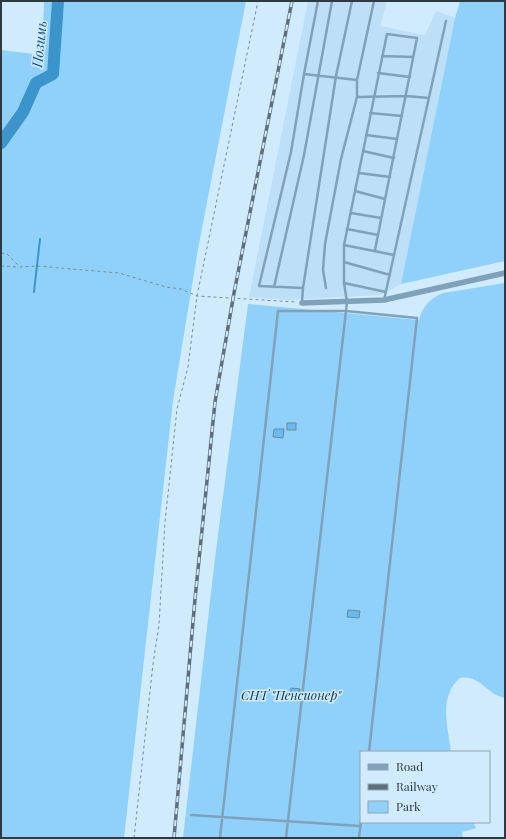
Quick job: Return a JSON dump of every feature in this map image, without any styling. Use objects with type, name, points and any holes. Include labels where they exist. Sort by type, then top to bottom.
[{"type":"street","points":[[302,303],[384,300],[505,273]]},
{"type":"lane","points":[[303,288],[259,286],[291,152],[318,1]]},
{"type":"lane","points":[[274,287],[304,155],[317,75],[332,1]]},
{"type":"lane","points":[[302,303],[303,288],[336,76],[352,1]]},
{"type":"lane","points":[[326,288],[323,270],[325,244],[341,159],[358,97],[357,80],[374,1]]},
{"type":"lane","points":[[384,300],[446,22]]},
{"type":"lane","points":[[286,838],[347,302],[344,282],[344,244],[387,34],[417,38],[375,250]]},
{"type":"lane","points":[[382,56],[413,58]]},
{"type":"lane","points":[[378,73],[410,77]]},
{"type":"lane","points":[[304,74],[336,76],[357,80]]},
{"type":"lane","points":[[358,97],[406,96],[429,98]]},
{"type":"lane","points":[[370,113],[402,116]]},
{"type":"lane","points":[[366,135],[398,139]]},
{"type":"lane","points":[[363,151],[394,158]]},
{"type":"lane","points":[[358,172],[390,178]]},
{"type":"lane","points":[[355,191],[385,200]]},
{"type":"lane","points":[[351,213],[382,218]]},
{"type":"lane","points":[[347,230],[378,235]]},
{"type":"lane","points":[[344,244],[394,255]]},
{"type":"lane","points":[[344,262],[390,275]]},
{"type":"lane","points":[[344,282],[386,292]]},
{"type":"lane","points":[[220,838],[278,311],[346,311],[417,318],[369,751]]},
{"type":"lane","points":[[191,815],[360,826]]},
{"type":"lane","points":[[359,838],[361,823]]},
{"type":"path","points":[[134,838],[152,671],[159,625],[165,522],[177,409],[188,367],[197,296],[258,1]]},
{"type":"path","points":[[1,253],[7,254],[20,267]]},
{"type":"path","points":[[1,266],[37,266],[119,273],[166,287],[181,289],[197,296],[302,303]]},
{"type":"shaded area","points":[[308,1],[387,1],[380,26],[425,35],[436,11],[455,18],[401,284],[381,295],[288,300],[249,297]]},
{"type":"green space","points":[[44,1],[246,1],[198,249],[173,401],[124,838],[1,838],[1,50],[42,55]]},
{"type":"green space","points":[[460,1],[505,1],[505,261],[401,284],[455,18]]},
{"type":"green space","name":"СНТ \"Пенсионер\"","points":[[505,283],[505,698],[493,693],[473,679],[460,678],[453,686],[447,703],[446,713],[451,751],[360,751],[360,823],[474,823],[476,828],[462,832],[463,838],[183,838],[215,558],[248,304],[419,320],[422,311],[427,304],[443,293]]},
{"type":"building","points":[[287,423],[296,423],[296,430],[287,430]]},
{"type":"building","points":[[274,429],[284,429],[283,438],[273,437]]},
{"type":"building","points":[[348,610],[360,611],[359,618],[347,617]]},
{"type":"building","points":[[291,688],[300,689],[299,697],[290,696]]},
{"type":"waterway","name":"Позимь","points":[[1,143],[23,112],[36,83],[53,74],[58,1]]},
{"type":"waterway","points":[[34,292],[40,239]]},
{"type":"railway","points":[[174,838],[195,599],[215,402],[234,293],[292,1]]}]
